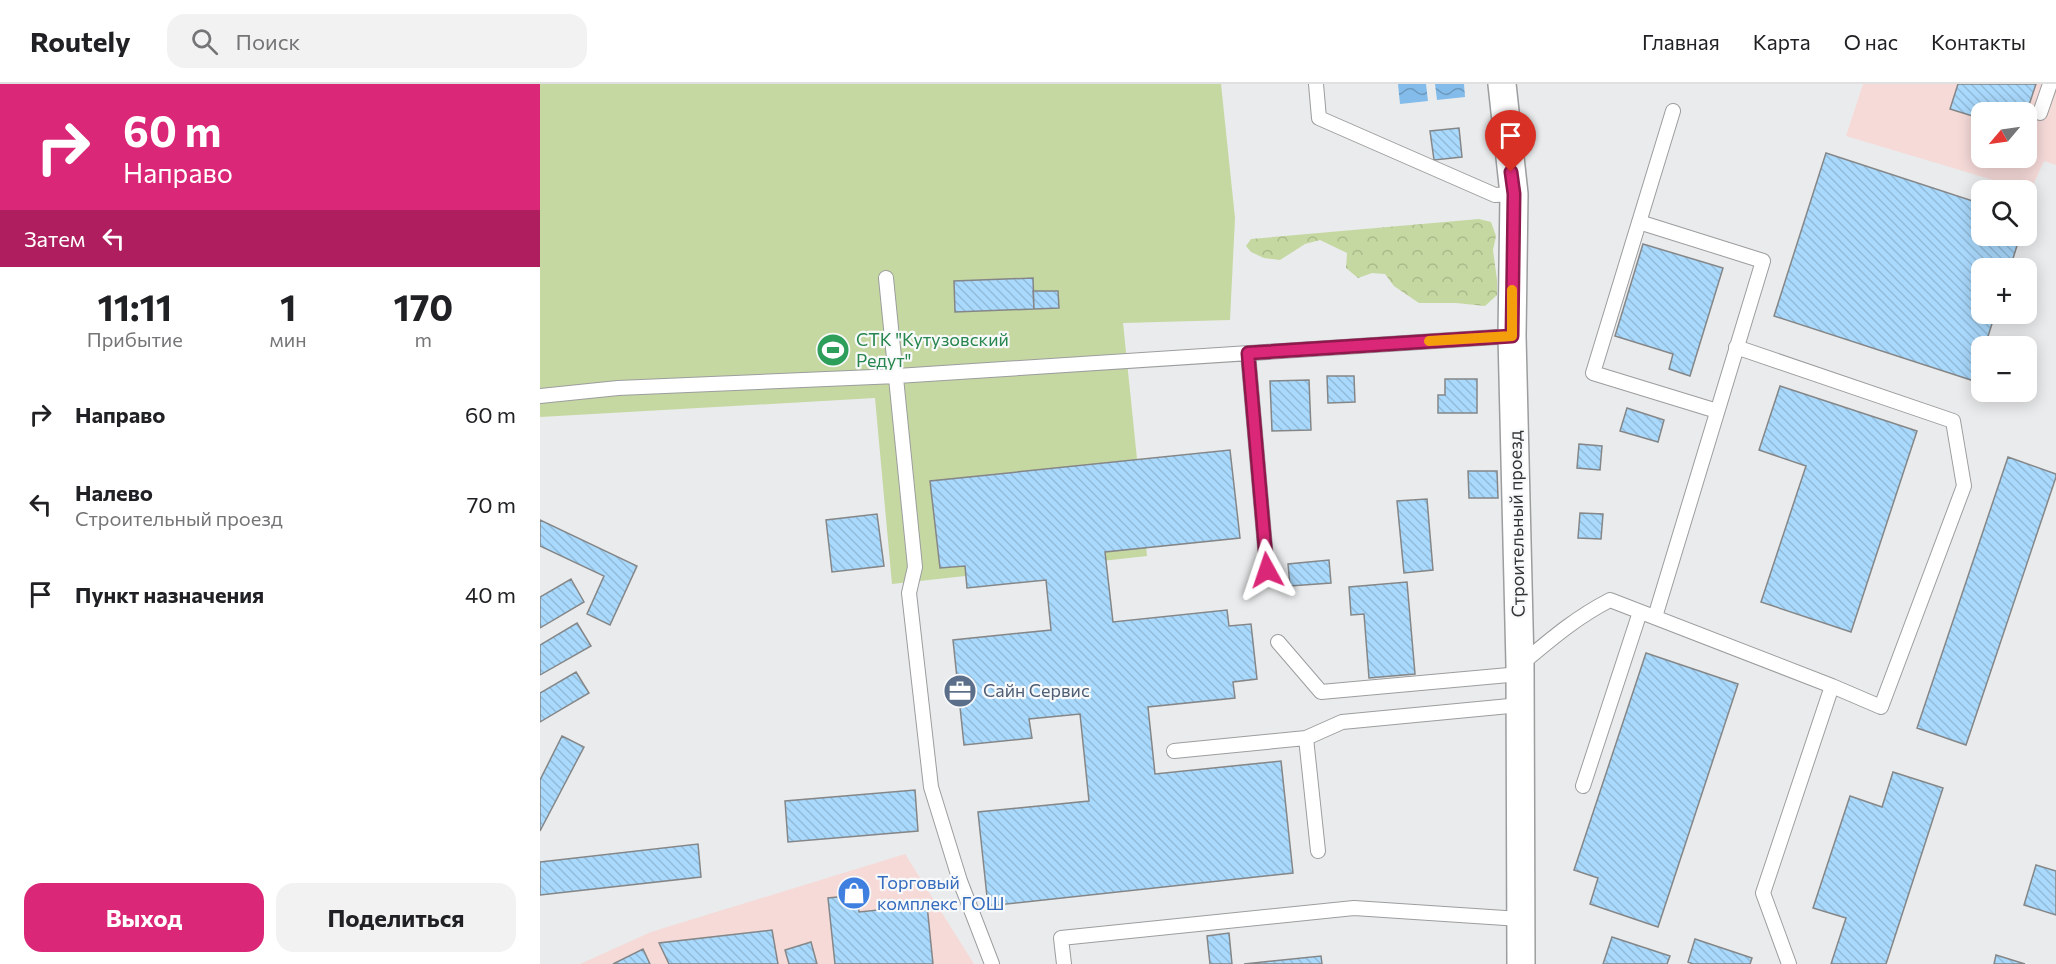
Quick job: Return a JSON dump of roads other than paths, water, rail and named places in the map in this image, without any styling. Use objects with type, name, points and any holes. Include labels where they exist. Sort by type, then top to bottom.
[{"type":"street","name":"Строительный проезд","points":[[1502,84],[1514,194],[1512,336],[1520,670],[1521,964]]},
{"type":"lane","points":[[1316,84],[1320,118],[1495,195],[1514,194]]},
{"type":"lane","points":[[2040,113],[2050,84]]},
{"type":"lane","points":[[1673,111],[1593,373],[1717,411]]},
{"type":"lane","points":[[1639,222],[1762,261],[1655,617]]},
{"type":"lane","points":[[886,278],[915,567],[909,593],[931,787],[960,881],[992,964]]},
{"type":"lane","points":[[540,396],[618,388],[897,376],[1512,336]]},
{"type":"lane","points":[[1278,642],[1321,692],[1520,670],[1570,623],[1610,600],[1881,707],[1964,486],[1953,421],[1736,347]]},
{"type":"lane","points":[[1248,353],[1267,570]]},
{"type":"lane","points":[[1583,786],[1640,612]]},
{"type":"lane","points":[[1789,964],[1763,893],[1832,686]]},
{"type":"lane","points":[[1174,751],[1306,738],[1342,722],[1520,705]]},
{"type":"lane","points":[[1306,738],[1318,851]]},
{"type":"lane","points":[[1064,964],[1061,938],[1354,908],[1520,919]]},
{"type":"water","points":[[1398,84],[1426,84],[1428,101],[1400,104]]},
{"type":"water","points":[[1435,84],[1464,84],[1465,97],[1437,100]]},
{"type":"place","name":"СТК \"Кутузовский Редут\"","points":[[833,350]]},
{"type":"place","name":"Сайн Сервис","points":[[960,691]]},
{"type":"place","name":"Торговый комплекс ГОШ","points":[[854,893]]}]
